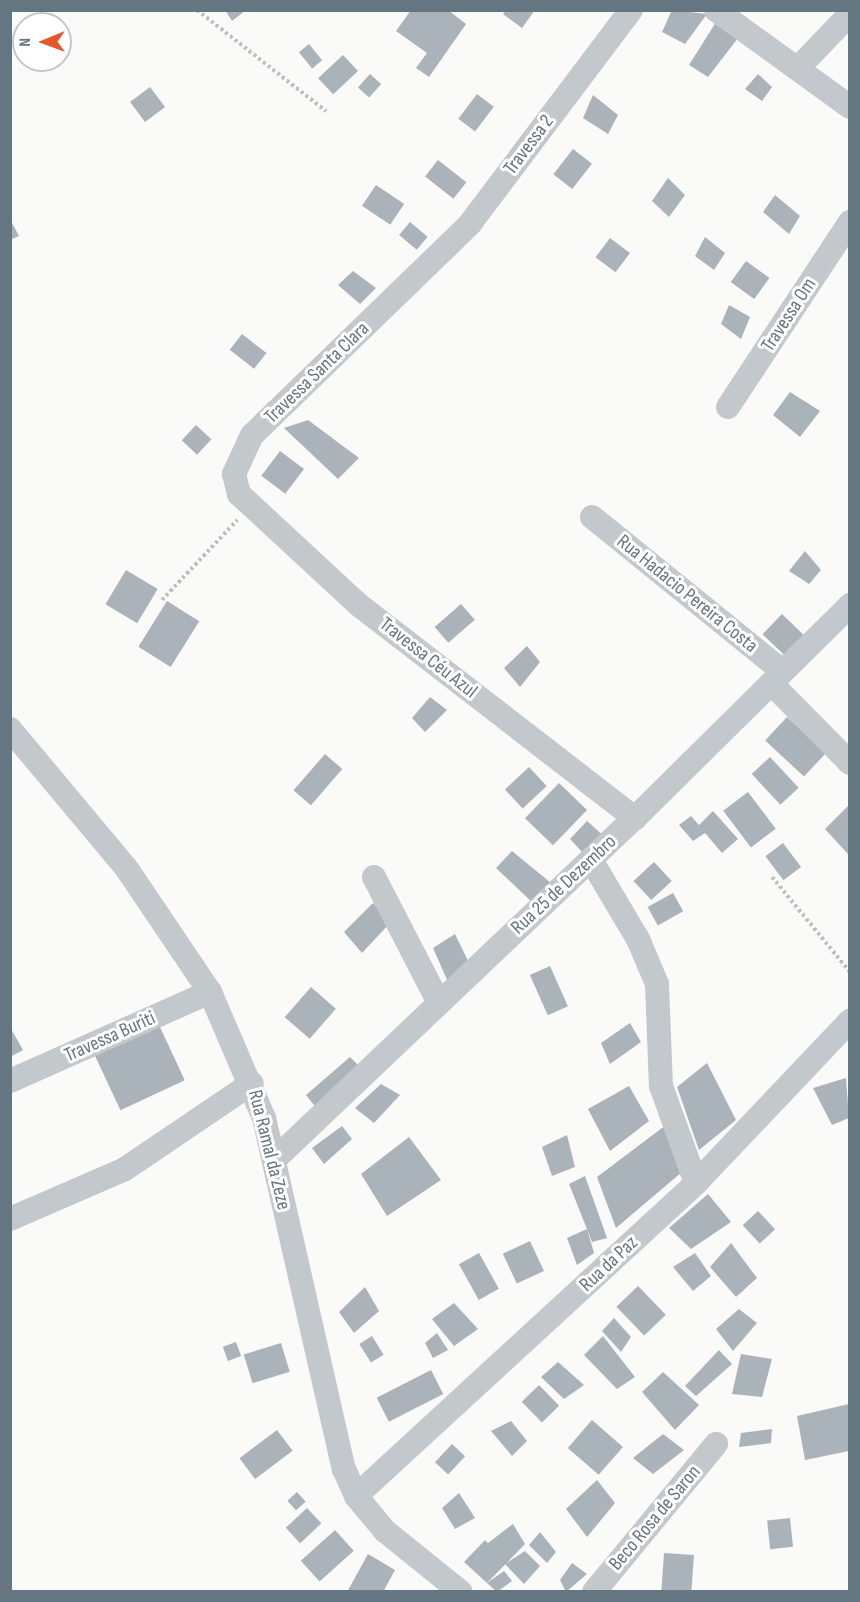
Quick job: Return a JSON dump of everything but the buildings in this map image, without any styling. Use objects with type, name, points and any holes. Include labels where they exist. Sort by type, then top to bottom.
[{"type":"street","name":"Travessa 2","points":[[420,274],[470,224],[631,10]]},
{"type":"street","points":[[716,10],[799,67],[849,107]]},
{"type":"street","points":[[799,67],[849,14]]},
{"type":"street","name":"Travessa Om","points":[[728,407],[849,222]]},
{"type":"street","name":"Travessa Santa Clara","points":[[234,484],[239,455],[252,435],[420,274]]},
{"type":"street","name":"Travessa Céu Azul","points":[[234,484],[251,505],[359,605],[635,818]]},
{"type":"street","name":"Rua Hadacio Pereira Costa","points":[[592,517],[777,678],[849,763]]},
{"type":"street","name":"Rua 25 de Dezembro","points":[[274,1160],[635,818],[849,605]]},
{"type":"street","name":"Rua Ramal da Zeze","points":[[10,729],[127,869],[210,992],[252,1083],[274,1160],[334,1439],[356,1496],[406,1552],[461,1592]]},
{"type":"street","points":[[591,860],[638,939],[657,984],[661,1086],[696,1183]]},
{"type":"street","points":[[374,877],[439,1003]]},
{"type":"street","name":"Travessa Buriti","points":[[10,1081],[210,992]]},
{"type":"street","name":"Rua da Paz","points":[[356,1496],[696,1183],[849,1021]]},
{"type":"street","points":[[10,1219],[125,1169],[252,1083]]},
{"type":"street","name":"Beco Rosa de Saron","points":[[594,1592],[716,1444]]},
{"type":"path","points":[[197,10],[326,111]]},
{"type":"path","points":[[162,600],[251,505]]},
{"type":"path","points":[[772,877],[849,972]]}]
